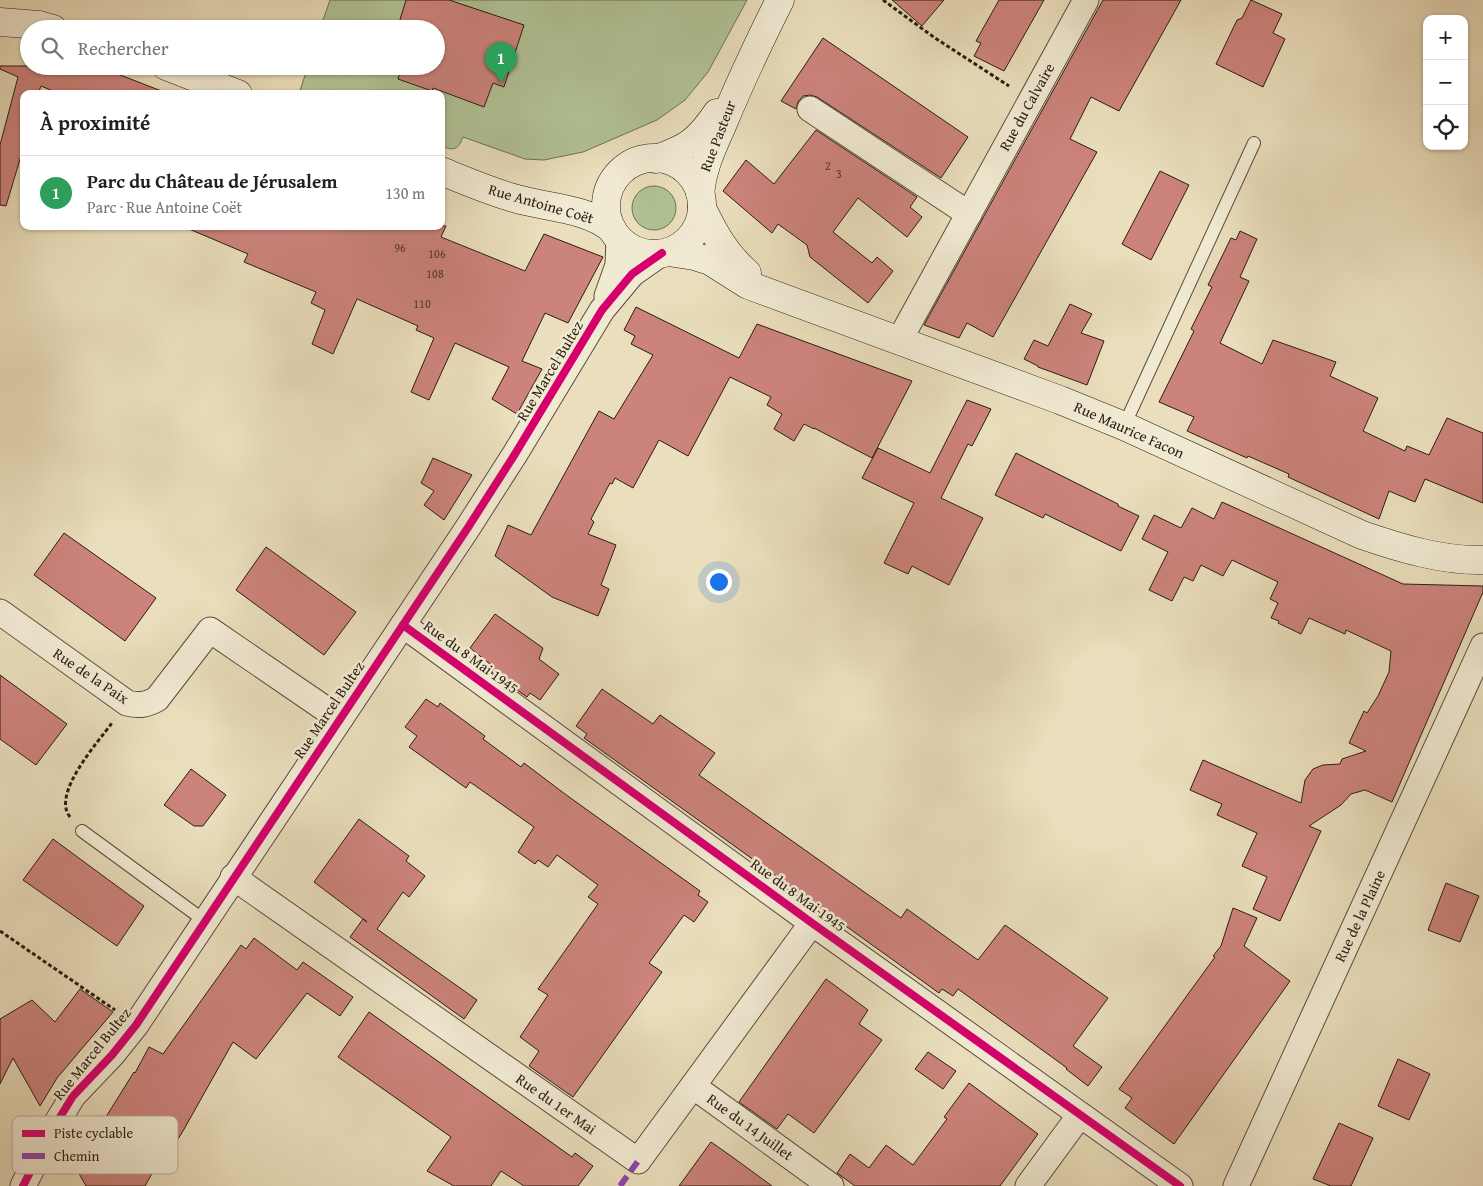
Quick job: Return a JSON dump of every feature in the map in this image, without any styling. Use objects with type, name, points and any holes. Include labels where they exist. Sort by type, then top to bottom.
[{"type":"street","name":"Rue Pasteur","points":[[701,201],[705,164],[741,79],[780,0]]},
{"type":"street","name":"Rue du Calvaire","points":[[899,341],[1086,0]]},
{"type":"street","points":[[0,22],[20,24]]},
{"type":"street","points":[[189,75],[228,90]]},
{"type":"street","name":"Rue Pasteur","points":[[656,158],[683,149],[696,140],[741,79]]},
{"type":"street","points":[[810,110],[969,214]]},
{"type":"street","points":[[656,158],[668,161],[684,169],[692,177],[701,201],[700,220],[692,236],[679,247],[665,253],[650,254],[628,247],[615,234],[607,218],[607,194],[612,183],[619,174],[633,163],[644,160],[656,158]]},
{"type":"street","name":"Rue Antoine Coët","points":[[445,173],[510,197],[590,216],[604,223],[615,234]]},
{"type":"street","name":"Rue Maurice Facon","points":[[701,201],[717,238],[730,257],[774,294]]},
{"type":"street","name":"Rue Marcel Bultez","points":[[602,310],[618,265],[615,234]]},
{"type":"street","name":"Rue Maurice Facon","points":[[665,253],[694,256],[710,261],[740,281],[1060,400],[1124,426],[1362,535],[1387,544],[1428,554],[1462,560],[1483,560]]},
{"type":"street","name":"Rue Marcel Bultez","points":[[61,1116],[73,1096],[112,1055],[136,1024],[515,454],[602,310],[632,274],[665,253]]},
{"type":"street","name":"Rue de la Paix","points":[[0,612],[127,703],[137,705],[148,704],[157,699],[210,630],[340,719]]},
{"type":"street","name":"Rue du 8 Mai 1945","points":[[403,625],[1180,1186]]},
{"type":"street","name":"Rue de la Plaine","points":[[1236,1186],[1483,646]]},
{"type":"street","name":"Rue du 1er Mai","points":[[233,877],[638,1161],[812,922]]},
{"type":"street","name":"Rue du 14 Juillet","points":[[693,1086],[831,1186]]},
{"type":"street","points":[[1028,1186],[1080,1115]]},
{"type":"street","name":"Rue Marcel Bultez","points":[[23,1186],[29,1174]]},
{"type":"lane","points":[[1124,426],[1254,143]]},
{"type":"lane","points":[[82,831],[205,921]]},
{"type":"path","points":[[883,0],[935,38],[1030,100]]},
{"type":"path","points":[[82,831],[67,814],[65,800],[72,779],[127,703]]},
{"type":"path","points":[[0,931],[136,1024]]},
{"type":"green space","points":[[330,0],[747,0],[708,72],[685,100],[657,120],[583,152],[544,160],[525,159],[463,137],[457,147],[452,149],[445,148],[445,90],[300,90],[305,75],[445,75],[445,20],[323,20]]},
{"type":"green space","points":[[658,186],[670,192],[675,199],[675,217],[670,224],[663,229],[650,230],[642,227],[635,220],[632,204],[635,196],[642,189]]},
{"type":"building","points":[[406,0],[449,0],[524,25],[504,87],[493,83],[484,107],[445,92],[445,90],[433,88],[429,90],[398,79],[399,75],[445,75],[445,20],[400,20]]},
{"type":"building","points":[[892,0],[944,0],[922,26]]},
{"type":"building","points":[[999,0],[1044,0],[1004,71],[974,56],[981,43],[976,41]]},
{"type":"building","points":[[1103,0],[1181,0],[1119,111],[1091,97],[1070,139],[1097,152],[993,337],[967,323],[959,338],[924,325]]},
{"type":"building","points":[[1251,0],[1282,14],[1273,33],[1285,39],[1263,87],[1216,64],[1237,20],[1242,18]]},
{"type":"building","points":[[823,38],[968,137],[941,178],[817,97],[803,96],[798,102],[796,109],[781,101]]},
{"type":"building","points":[[0,66],[20,66],[20,75],[120,75],[159,90],[50,90],[41,86],[40,90],[20,90],[20,159],[6,206],[0,205],[0,145],[18,77],[0,69]]},
{"type":"building","points":[[816,130],[917,197],[910,207],[922,217],[907,237],[858,198],[833,232],[872,263],[877,257],[893,271],[868,303],[810,257],[807,245],[778,224],[772,233],[723,191],[746,160],[774,184]]},
{"type":"building","points":[[1160,171],[1189,185],[1151,260],[1122,244]]},
{"type":"building","points":[[191,230],[444,230],[441,237],[525,271],[544,234],[603,257],[568,323],[545,313],[522,361],[542,369],[517,414],[492,399],[509,367],[455,343],[429,400],[411,392],[434,338],[416,330],[418,326],[357,299],[333,354],[312,344],[325,310],[311,303],[316,292],[244,262],[248,254]]},
{"type":"building","points":[[1240,231],[1257,239],[1240,277],[1249,281],[1220,343],[1262,364],[1273,340],[1336,362],[1330,376],[1378,398],[1363,431],[1405,451],[1407,446],[1429,455],[1447,418],[1483,433],[1483,503],[1425,479],[1415,502],[1389,491],[1379,519],[1288,477],[1289,474],[1248,456],[1247,458],[1187,431],[1194,417],[1159,402],[1194,331],[1191,329],[1212,287],[1208,285],[1231,238],[1236,240]]},
{"type":"building","points":[[1070,304],[1092,314],[1081,333],[1104,341],[1087,385],[1038,367],[1024,359],[1034,340],[1048,346]]},
{"type":"building","points":[[636,307],[739,358],[757,324],[912,381],[872,458],[804,424],[794,441],[774,429],[782,414],[767,405],[771,397],[730,377],[688,456],[659,440],[633,488],[615,478],[612,484],[610,483],[591,519],[594,522],[588,534],[616,545],[601,585],[609,589],[598,616],[552,597],[495,556],[508,525],[531,535],[599,411],[614,419],[653,355],[631,344],[635,336],[624,330]]},
{"type":"building","points":[[967,400],[991,409],[972,446],[968,444],[941,498],[983,518],[949,585],[912,566],[908,574],[884,563],[914,503],[862,478],[878,448],[930,473]]},
{"type":"building","points":[[1016,453],[1139,516],[1121,551],[1045,514],[1043,518],[995,495]]},
{"type":"building","points":[[433,458],[472,475],[444,520],[424,505],[434,491],[421,483]]},
{"type":"building","points":[[1222,502],[1403,584],[1483,586],[1483,592],[1392,802],[1365,790],[1351,794],[1341,805],[1309,826],[1321,831],[1280,921],[1253,909],[1267,877],[1242,866],[1257,833],[1217,815],[1222,804],[1190,790],[1203,760],[1301,803],[1305,780],[1313,769],[1323,765],[1340,764],[1342,759],[1366,751],[1349,743],[1364,711],[1367,713],[1378,696],[1389,672],[1391,651],[1346,630],[1345,634],[1309,618],[1301,634],[1278,623],[1279,621],[1271,618],[1278,603],[1270,599],[1278,582],[1232,560],[1223,576],[1201,565],[1193,581],[1184,577],[1172,601],[1149,590],[1168,552],[1142,539],[1154,515],[1181,528],[1192,508],[1214,519]]},
{"type":"building","points":[[64,533],[156,598],[125,641],[34,575]]},
{"type":"building","points":[[266,547],[356,612],[324,655],[236,590]]},
{"type":"building","points":[[495,614],[543,648],[539,659],[559,674],[540,700],[530,693],[527,697],[486,668],[490,664],[470,648]]},
{"type":"building","points":[[0,675],[67,724],[36,765],[0,739]]},
{"type":"building","points":[[602,689],[653,724],[660,715],[715,753],[699,775],[901,918],[907,909],[978,960],[1005,925],[1108,998],[1073,1046],[1102,1067],[1088,1086],[1067,1068],[958,989],[953,996],[942,989],[939,993],[584,738],[587,734],[576,726]]},
{"type":"building","points":[[426,699],[438,707],[440,703],[485,736],[483,739],[521,767],[524,763],[700,891],[698,895],[708,902],[694,922],[684,915],[649,963],[662,972],[573,1097],[529,1066],[539,1051],[520,1037],[548,995],[538,989],[598,904],[588,897],[598,885],[557,855],[548,867],[538,860],[535,864],[518,852],[534,827],[470,782],[466,788],[409,747],[417,736],[405,727]]},
{"type":"building","points":[[191,769],[226,795],[203,826],[194,826],[164,805]]},
{"type":"building","points":[[359,819],[409,856],[406,861],[425,876],[409,897],[403,892],[377,929],[477,1000],[464,1019],[350,937],[363,919],[367,922],[314,882]]},
{"type":"building","points":[[53,839],[144,906],[117,946],[23,880]]},
{"type":"building","points":[[1446,883],[1479,896],[1460,942],[1428,930]]},
{"type":"building","points":[[1233,908],[1257,918],[1244,946],[1290,981],[1174,1144],[1125,1108],[1132,1098],[1119,1089],[1215,957],[1213,956],[1221,946]]},
{"type":"building","points":[[254,938],[297,970],[303,962],[353,997],[340,1016],[307,993],[256,1059],[233,1042],[178,1139],[178,1116],[106,1116],[135,1073],[149,1047],[163,1054],[241,945],[246,949]]},
{"type":"building","points":[[826,979],[868,1010],[859,1024],[882,1040],[814,1133],[788,1114],[777,1129],[739,1102]]},
{"type":"building","points":[[80,989],[113,1012],[57,1078],[40,1106],[13,1058],[0,1084],[0,1019],[32,1000],[55,1022]]},
{"type":"building","points":[[369,1012],[572,1157],[575,1153],[593,1166],[578,1186],[524,1186],[501,1171],[491,1186],[454,1186],[427,1171],[451,1137],[338,1057]]},
{"type":"building","points":[[928,1052],[956,1071],[943,1089],[915,1069]]},
{"type":"building","points":[[1398,1059],[1430,1074],[1409,1120],[1378,1106]]},
{"type":"building","points":[[969,1083],[1038,1134],[1000,1186],[855,1186],[837,1173],[850,1154],[869,1168],[886,1145],[913,1165],[947,1119],[944,1117]]},
{"type":"building","points":[[1339,1123],[1373,1138],[1351,1186],[1331,1186],[1313,1179]]},
{"type":"building","points":[[711,1142],[731,1156],[772,1186],[679,1186]]},
{"type":"building","points":[[79,1174],[152,1174],[145,1186],[86,1186]]},
{"type":"marked path","points":[[620,1186],[638,1161]]},
{"type":"cycle path","points":[[61,1116],[73,1096],[112,1055],[136,1025],[467,529],[515,454],[602,310],[632,274],[662,253]]},
{"type":"cycle path","points":[[403,625],[812,923],[1180,1186]]},
{"type":"cycle path","points":[[23,1186],[29,1174]]},
{"type":"place","name":"Parc du Château de Jérusalem","points":[[501,83]]}]
